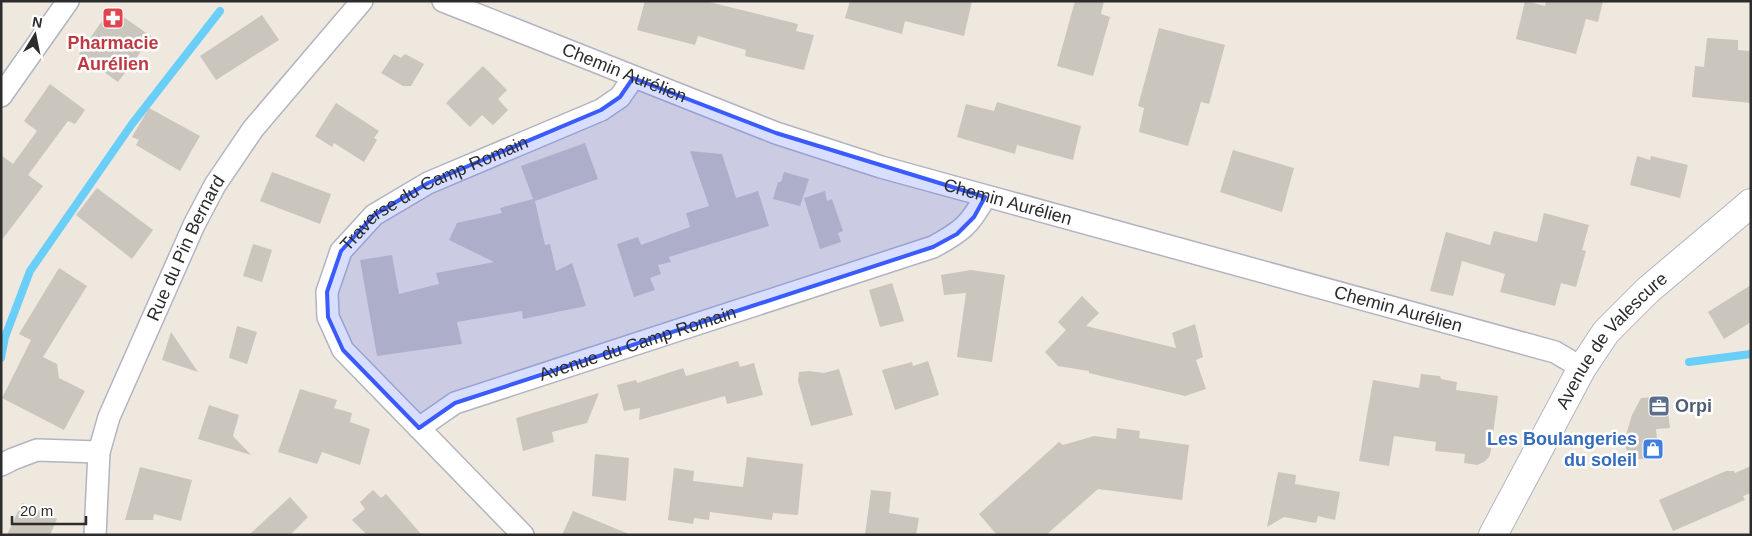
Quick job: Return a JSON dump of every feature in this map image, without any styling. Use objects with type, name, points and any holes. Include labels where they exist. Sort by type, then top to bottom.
[{"type":"main road","name":"Avenue de Valescure","points":[[1493,535],[1582,368],[1606,332],[1648,290],[1751,203]]},
{"type":"street","points":[[1,96],[68,1]]},
{"type":"street","name":"Rue du Pin Bernard","points":[[95,535],[99,452],[109,417],[194,225],[215,185],[253,129],[362,1]]},
{"type":"street","name":"Chemin Aurélien","points":[[443,1],[633,78],[776,133],[880,167],[1555,352],[1582,368]]},
{"type":"street","name":"Traverse du Camp Romain","points":[[419,428],[343,350],[328,317],[327,292],[341,251],[374,215],[428,184],[600,110],[620,97],[633,78]]},
{"type":"street","name":"Avenue du Camp Romain","points":[[419,428],[455,403],[933,247],[957,234],[974,217],[985,197]]},
{"type":"street","points":[[419,428],[523,535]]},
{"type":"street","points":[[7,462],[37,450],[99,452]]},
{"type":"highlighted area","points":[[633,78],[776,133],[985,197],[974,217],[957,234],[933,247],[455,403],[419,428],[343,350],[328,317],[327,292],[341,251],[374,215],[428,183],[601,110],[620,97]]},
{"type":"building","points":[[645,1],[705,1],[798,24],[796,31],[814,35],[804,70],[745,56],[746,50],[698,36],[695,45],[637,30]]},
{"type":"building","points":[[850,1],[972,1],[964,36],[905,21],[902,34],[845,18]]},
{"type":"building","points":[[1075,1],[1104,1],[1101,14],[1110,17],[1093,76],[1057,66]]},
{"type":"building","points":[[1525,1],[1545,6],[1546,1],[1603,1],[1598,22],[1586,19],[1576,54],[1516,39]]},
{"type":"building","points":[[262,15],[279,40],[216,80],[200,56]]},
{"type":"building","points":[[122,16],[152,37],[118,82],[79,54],[102,21]]},
{"type":"building","points":[[1159,28],[1225,45],[1209,104],[1201,102],[1188,146],[1139,132],[1144,108],[1138,106]]},
{"type":"building","points":[[1707,38],[1738,40],[1738,50],[1751,51],[1751,103],[1692,97],[1695,66],[1704,67]]},
{"type":"building","points":[[394,54],[401,58],[405,54],[424,64],[411,86],[403,86],[381,73]]},
{"type":"building","points":[[483,66],[507,90],[498,99],[508,110],[493,125],[482,115],[470,127],[446,103]]},
{"type":"building","points":[[50,84],[85,110],[75,124],[68,121],[28,175],[43,186],[1,241],[1,155],[13,164],[37,131],[24,121]]},
{"type":"building","points":[[997,102],[1081,126],[1073,160],[1017,145],[1015,154],[957,137],[966,104],[994,111]]},
{"type":"building","points":[[336,103],[379,131],[374,138],[377,140],[364,162],[334,143],[332,147],[315,136]]},
{"type":"building","points":[[149,108],[200,136],[180,171],[136,145],[139,140],[132,137]]},
{"type":"building","points":[[585,143],[598,179],[535,201],[545,245],[550,244],[556,271],[572,263],[586,306],[523,319],[522,311],[457,322],[462,344],[377,356],[360,260],[392,255],[399,294],[439,284],[436,273],[494,262],[449,240],[457,223],[502,213],[500,208],[533,199],[521,166]]},
{"type":"building","points":[[1233,150],[1294,168],[1282,212],[1220,192]]},
{"type":"building","points":[[690,151],[722,154],[736,198],[758,191],[769,226],[669,257],[671,262],[658,265],[661,274],[650,278],[655,290],[634,297],[617,244],[638,237],[641,245],[690,227],[686,213],[709,206]]},
{"type":"building","points":[[1637,156],[1650,160],[1651,156],[1688,165],[1680,198],[1630,185]]},
{"type":"building","points":[[272,172],[331,194],[320,224],[260,201]]},
{"type":"building","points":[[784,172],[809,179],[800,206],[773,199],[778,182],[781,182]]},
{"type":"building","points":[[97,188],[153,230],[132,259],[76,215]]},
{"type":"building","points":[[825,191],[827,201],[832,199],[843,231],[838,233],[841,242],[820,249],[804,198]]},
{"type":"building","points":[[1544,213],[1589,225],[1582,250],[1586,251],[1576,287],[1561,283],[1555,306],[1500,292],[1505,274],[1462,261],[1453,296],[1430,291],[1446,232],[1490,245],[1494,231],[1537,242]]},
{"type":"building","points":[[253,244],[272,250],[262,282],[243,276]]},
{"type":"building","points":[[59,268],[87,286],[43,357],[57,364],[59,378],[85,391],[64,430],[2,398],[31,340],[19,334]]},
{"type":"building","points":[[971,270],[1005,275],[992,362],[957,357],[966,293],[944,295],[941,275]]},
{"type":"building","points":[[892,283],[904,321],[880,327],[869,290]]},
{"type":"building","points":[[1751,285],[1751,322],[1724,339],[1708,312]]},
{"type":"building","points":[[1082,296],[1099,313],[1086,326],[1176,348],[1172,333],[1195,324],[1203,357],[1196,360],[1206,389],[1185,396],[1089,373],[1089,371],[1058,366],[1045,352],[1066,330],[1058,322]]},
{"type":"building","points":[[237,326],[257,332],[247,364],[229,358]]},
{"type":"building","points":[[171,332],[198,372],[162,360]]},
{"type":"building","points":[[738,361],[740,367],[754,363],[763,395],[727,404],[725,396],[639,420],[640,408],[624,411],[617,385],[636,380],[637,383],[683,368],[686,376]]},
{"type":"building","points":[[928,361],[939,395],[895,410],[882,370],[912,362],[913,366]]},
{"type":"building","points":[[839,369],[853,415],[811,426],[798,381],[799,372],[824,373]]},
{"type":"building","points":[[1421,374],[1440,376],[1441,379],[1457,382],[1456,390],[1498,396],[1491,450],[1489,457],[1484,462],[1477,465],[1464,463],[1465,454],[1435,451],[1436,442],[1394,436],[1389,466],[1359,461],[1373,380],[1419,388]]},
{"type":"building","points":[[300,389],[337,400],[334,408],[352,413],[350,422],[370,429],[360,465],[322,452],[317,464],[278,452]]},
{"type":"building","points":[[599,393],[587,423],[552,432],[554,442],[523,451],[516,418]]},
{"type":"building","points":[[1666,396],[1670,428],[1656,429],[1659,457],[1630,460],[1624,442],[1632,415],[1641,398]]},
{"type":"building","points":[[209,405],[239,415],[233,436],[251,455],[198,439]]},
{"type":"building","points":[[1117,428],[1140,431],[1139,438],[1189,445],[1182,500],[1098,489],[1046,535],[997,535],[979,514],[1059,442],[1063,445],[1094,436],[1116,439]]},
{"type":"building","points":[[595,454],[629,458],[626,501],[592,496]]},
{"type":"building","points":[[747,457],[803,464],[798,515],[773,513],[772,520],[710,512],[709,520],[694,518],[693,524],[668,520],[674,468],[694,471],[693,481],[743,487]]},
{"type":"building","points":[[1751,466],[1751,493],[1743,496],[1745,500],[1673,531],[1659,500],[1726,471],[1734,471],[1735,473]]},
{"type":"building","points":[[140,467],[192,480],[181,521],[154,514],[153,520],[125,520]]},
{"type":"building","points":[[1278,472],[1296,475],[1295,484],[1340,492],[1335,520],[1318,516],[1316,523],[1284,517],[1267,527]]},
{"type":"building","points":[[373,490],[381,498],[386,494],[422,535],[367,535],[352,520],[365,509],[360,502]]},
{"type":"building","points":[[871,490],[891,492],[889,513],[919,518],[916,535],[865,535]]},
{"type":"building","points":[[290,497],[308,517],[290,535],[249,535]]},
{"type":"building","points":[[22,503],[57,519],[50,535],[7,535]]},
{"type":"building","points":[[573,511],[629,534],[629,535],[562,535]]},
{"type":"waterway","points":[[1,358],[5,337],[30,271],[132,124],[220,11]]},
{"type":"waterway","points":[[1689,362],[1751,354]]},
{"type":"place","name":"Pharmacie Aurélien","points":[[113,18]]},
{"type":"place","name":"Orpi","points":[[1659,406]]},
{"type":"place","name":"Les Boulangeries du soleil","points":[[1653,449]]}]
